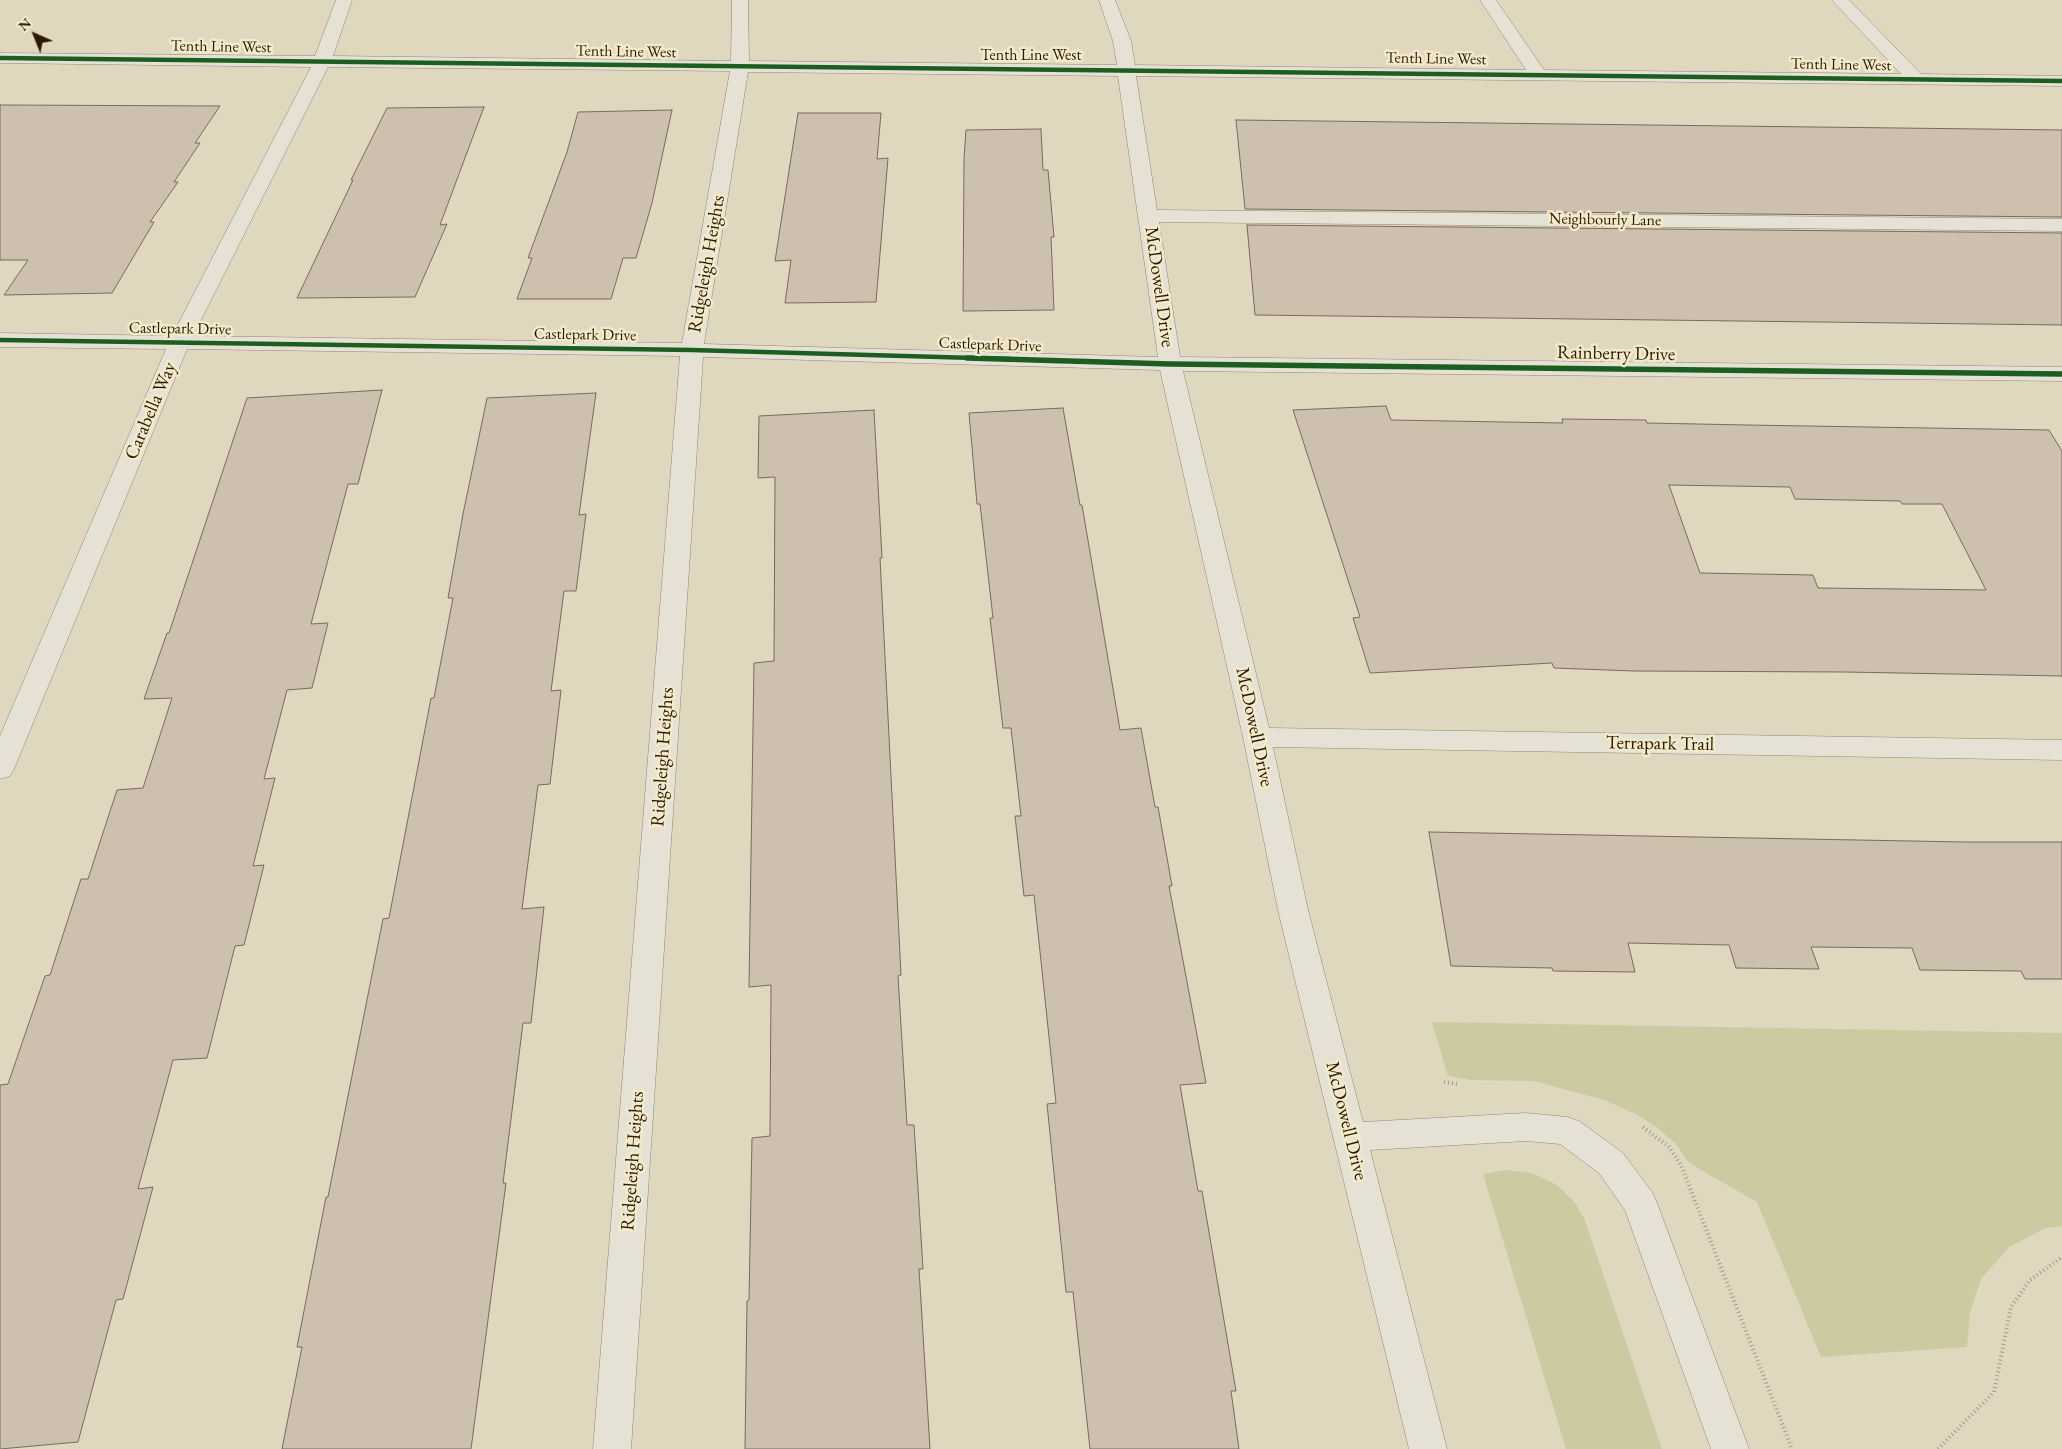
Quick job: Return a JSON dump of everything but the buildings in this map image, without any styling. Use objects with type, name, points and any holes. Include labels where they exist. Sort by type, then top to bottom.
[{"type":"street","name":"Carabella Way","points":[[0,769],[179,343],[322,62],[344,0]]},
{"type":"street","name":"Ridgeleigh Heights","points":[[612,1449],[692,350],[740,68],[740,0]]},
{"type":"street","name":"McDowell Drive","points":[[1107,0],[1122,41],[1170,364],[1257,737],[1293,910],[1428,1449]]},
{"type":"street","points":[[1488,0],[1538,74]]},
{"type":"street","points":[[1840,0],[1917,80]]},
{"type":"street","name":"Tenth Line West","points":[[0,58],[740,68],[1538,74],[2062,81]]},
{"type":"street","name":"Neighbourly Lane","points":[[1148,216],[2062,225]]},
{"type":"street","name":"Castlepark Drive","points":[[0,340],[692,350],[1170,364]]},
{"type":"street","name":"Rainberry Drive","points":[[1170,364],[2062,374]]},
{"type":"street","name":"Terrapark Trail","points":[[1257,737],[2062,750]]},
{"type":"street","points":[[1350,1137],[1526,1127],[1567,1131],[1611,1164],[1640,1203],[1730,1449]]},
{"type":"path","points":[[1938,1449],[1994,1392],[2011,1307],[2030,1280],[2062,1257]]},
{"type":"shaded area","points":[[1432,1022],[2062,1033],[2062,1226],[2045,1228],[2009,1247],[1981,1279],[1970,1312],[1967,1347],[1821,1357],[1757,1202],[1689,1163],[1676,1144],[1659,1129],[1636,1114],[1604,1100],[1534,1081],[1471,1080],[1448,1076]]},
{"type":"shaded area","points":[[1506,1170],[1532,1173],[1557,1185],[1575,1203],[1584,1218],[1662,1449],[1566,1449],[1483,1174]]},
{"type":"cycle path","points":[[0,58],[2062,81]]},
{"type":"cycle path","points":[[0,340],[692,350],[1170,364],[2062,374]]}]
